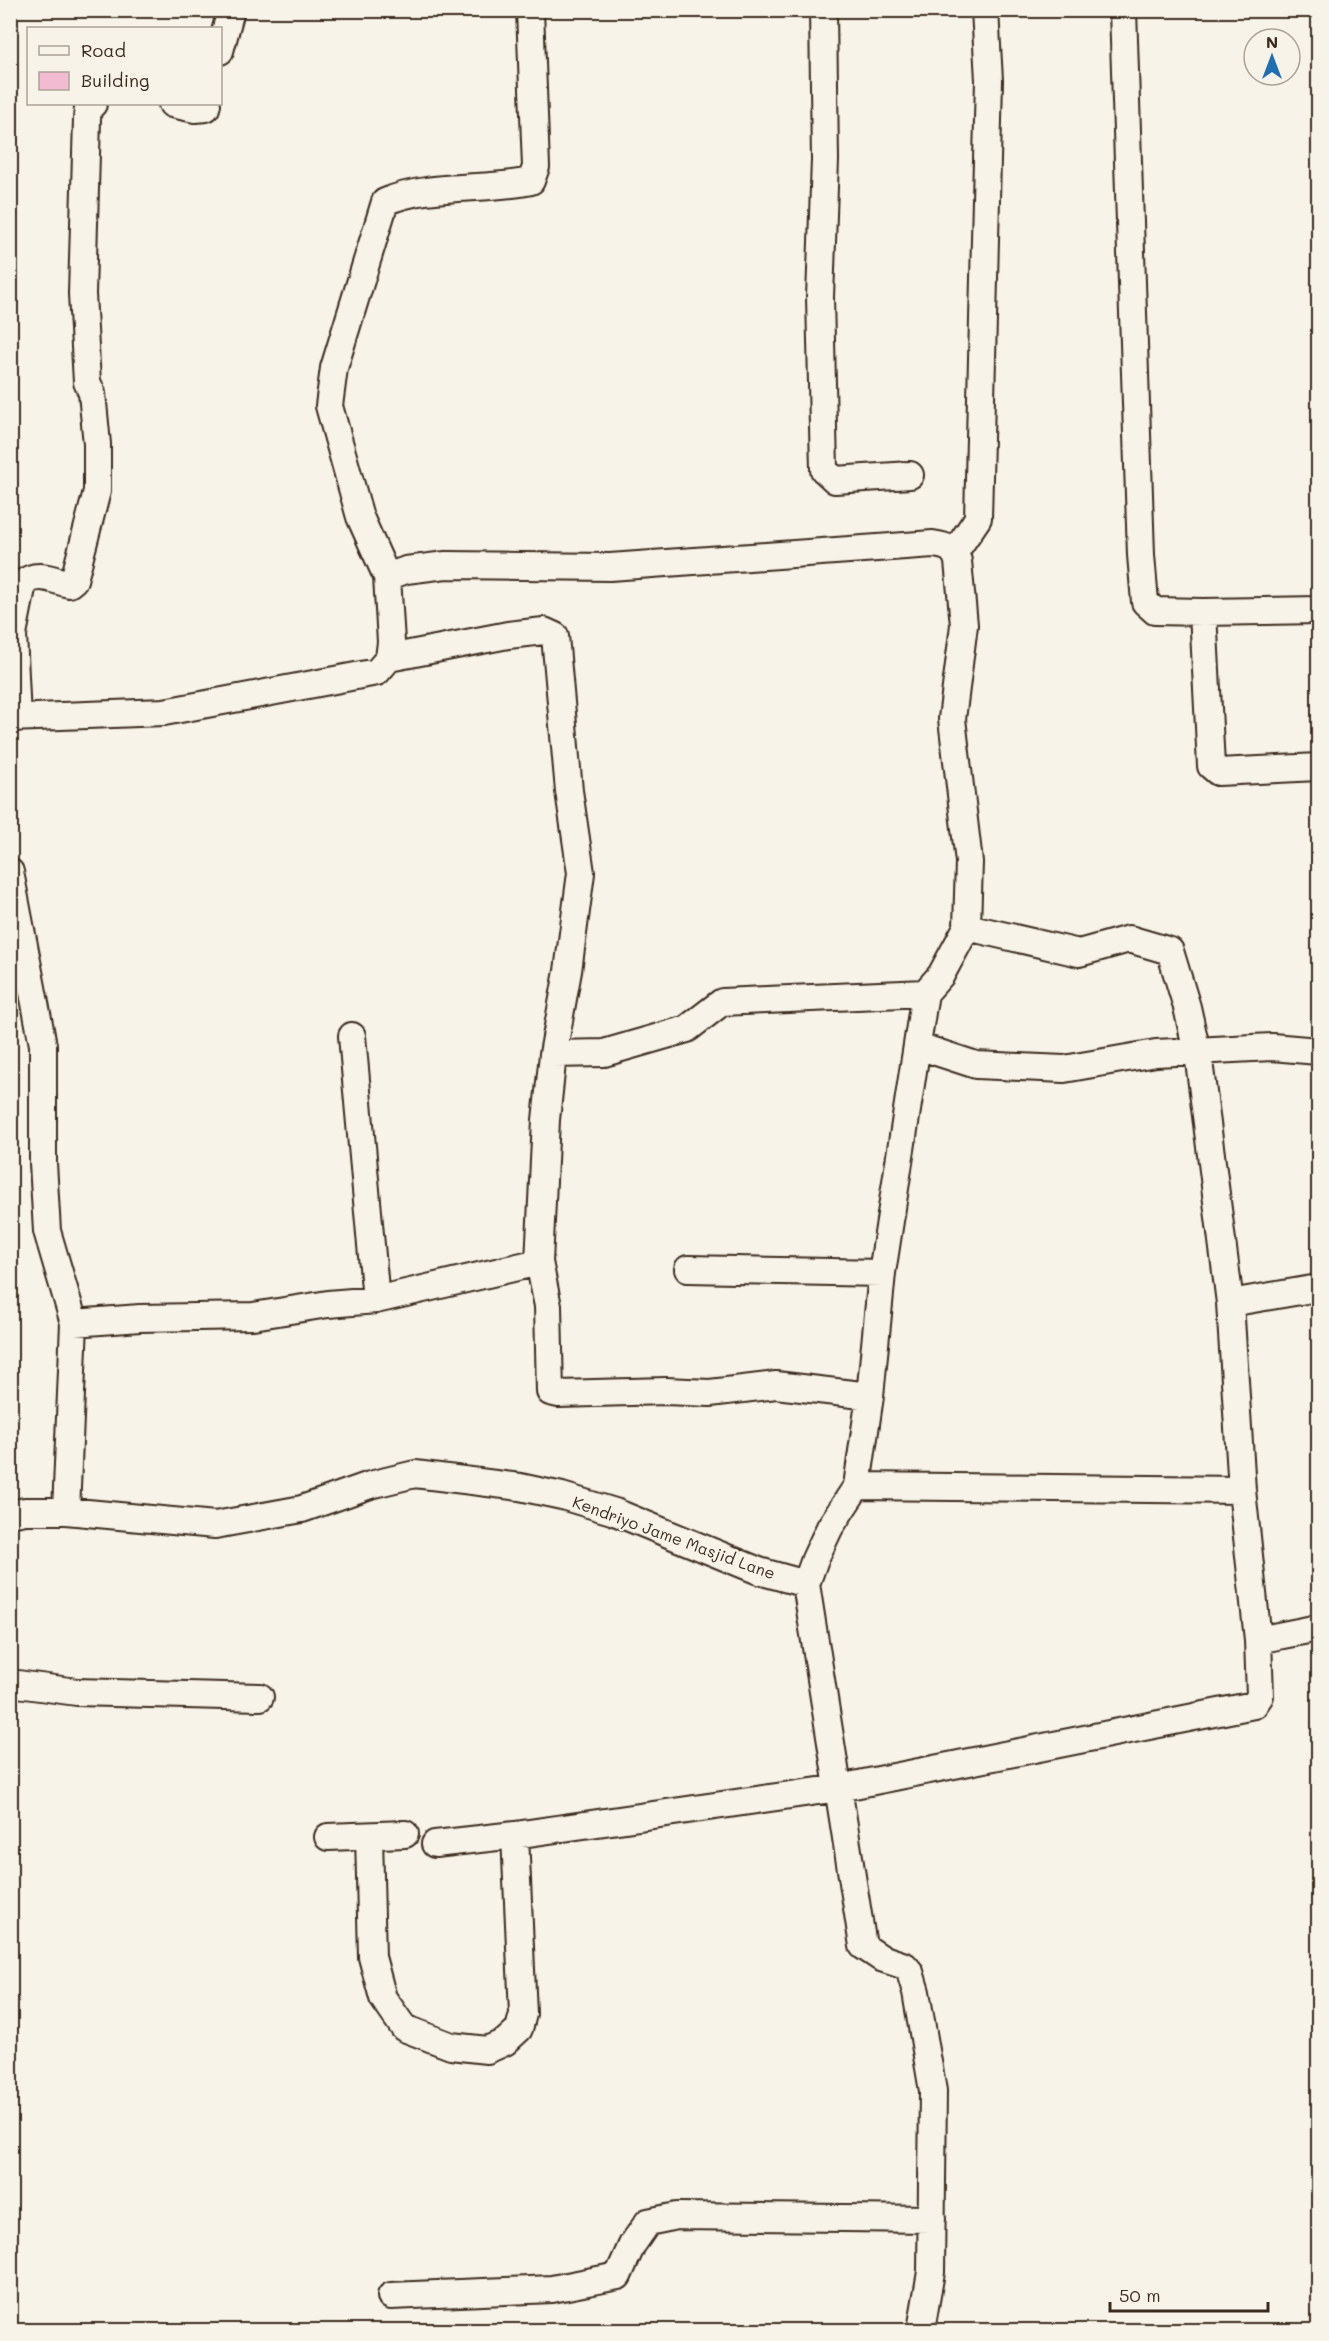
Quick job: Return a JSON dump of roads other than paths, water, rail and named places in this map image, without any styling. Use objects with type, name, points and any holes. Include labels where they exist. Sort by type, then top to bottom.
[{"type":"street","points":[[222,44],[231,10]]},
{"type":"street","points":[[92,105],[88,108],[87,119],[82,294],[87,382],[92,393],[97,444],[97,491],[74,580],[69,584],[39,576],[29,578],[23,583],[12,634],[14,718],[164,712],[377,672],[388,658],[391,642],[387,577],[360,517],[329,406],[334,368],[385,202],[404,193],[508,186],[531,181],[536,167],[530,10]]},
{"type":"street","points":[[823,10],[825,160],[820,297],[824,470],[835,480],[910,475]]},
{"type":"street","points":[[955,552],[978,518],[989,80],[985,10]]},
{"type":"street","points":[[1123,10],[1140,543],[1145,602],[1155,611],[1318,610]]},
{"type":"street","points":[[177,105],[195,109],[206,108],[207,105]]},
{"type":"street","points":[[387,577],[406,570],[446,565],[610,567],[933,544],[948,546],[955,552],[958,561],[964,626],[952,719],[969,862],[967,927],[941,975],[925,993],[882,1273],[870,1396],[857,1486],[830,1527],[815,1559],[807,1584],[863,1946],[881,1958],[905,1965],[910,1972],[916,1992],[933,2091],[931,2272],[921,2331]]},
{"type":"street","points":[[1203,612],[1211,766],[1218,772],[1318,767]]},
{"type":"street","points":[[388,658],[508,635],[544,631],[555,636],[569,790],[581,873],[568,971],[553,1054],[546,1120],[539,1262],[548,1306],[550,1392],[559,1394],[666,1390],[710,1393],[776,1385],[870,1396]]},
{"type":"street","points":[[10,872],[42,1045],[43,1163],[47,1232],[74,1323],[66,1511]]},
{"type":"street","points":[[435,1844],[515,1835],[839,1788],[1254,1705],[1260,1696],[1258,1640],[1242,1490],[1230,1303],[1197,1052],[1187,1007],[1170,951],[1129,939],[1079,953],[967,927]]},
{"type":"street","points":[[553,1054],[604,1053],[687,1029],[722,1002],[925,993]]},
{"type":"street","points":[[352,1036],[376,1300]]},
{"type":"street","points":[[918,1046],[976,1065],[1064,1069],[1156,1053],[1272,1047],[1318,1051]]},
{"type":"street","points":[[74,1323],[140,1318],[253,1316],[328,1304],[376,1300],[539,1262]]},
{"type":"street","points":[[688,1269],[882,1273]]},
{"type":"street","points":[[1230,1303],[1318,1288]]},
{"type":"street","name":"Kendriyo Jame Masjid Lane","points":[[10,1514],[25,1511],[66,1511],[215,1525],[302,1509],[370,1485],[415,1474],[520,1486],[562,1496],[615,1512],[759,1571],[807,1584]]},
{"type":"street","points":[[857,1486],[1242,1490]]},
{"type":"street","points":[[1258,1640],[1318,1628]]},
{"type":"street","points":[[10,1683],[77,1692],[260,1696]]},
{"type":"street","points":[[328,1838],[405,1834]]},
{"type":"street","points":[[369,1836],[372,1957],[383,1998],[404,2028],[451,2046],[487,2050],[505,2042],[519,2029],[523,2014],[515,1835]]},
{"type":"street","points":[[391,2296],[552,2289],[618,2276],[632,2245],[648,2222],[677,2216],[932,2220]]}]
